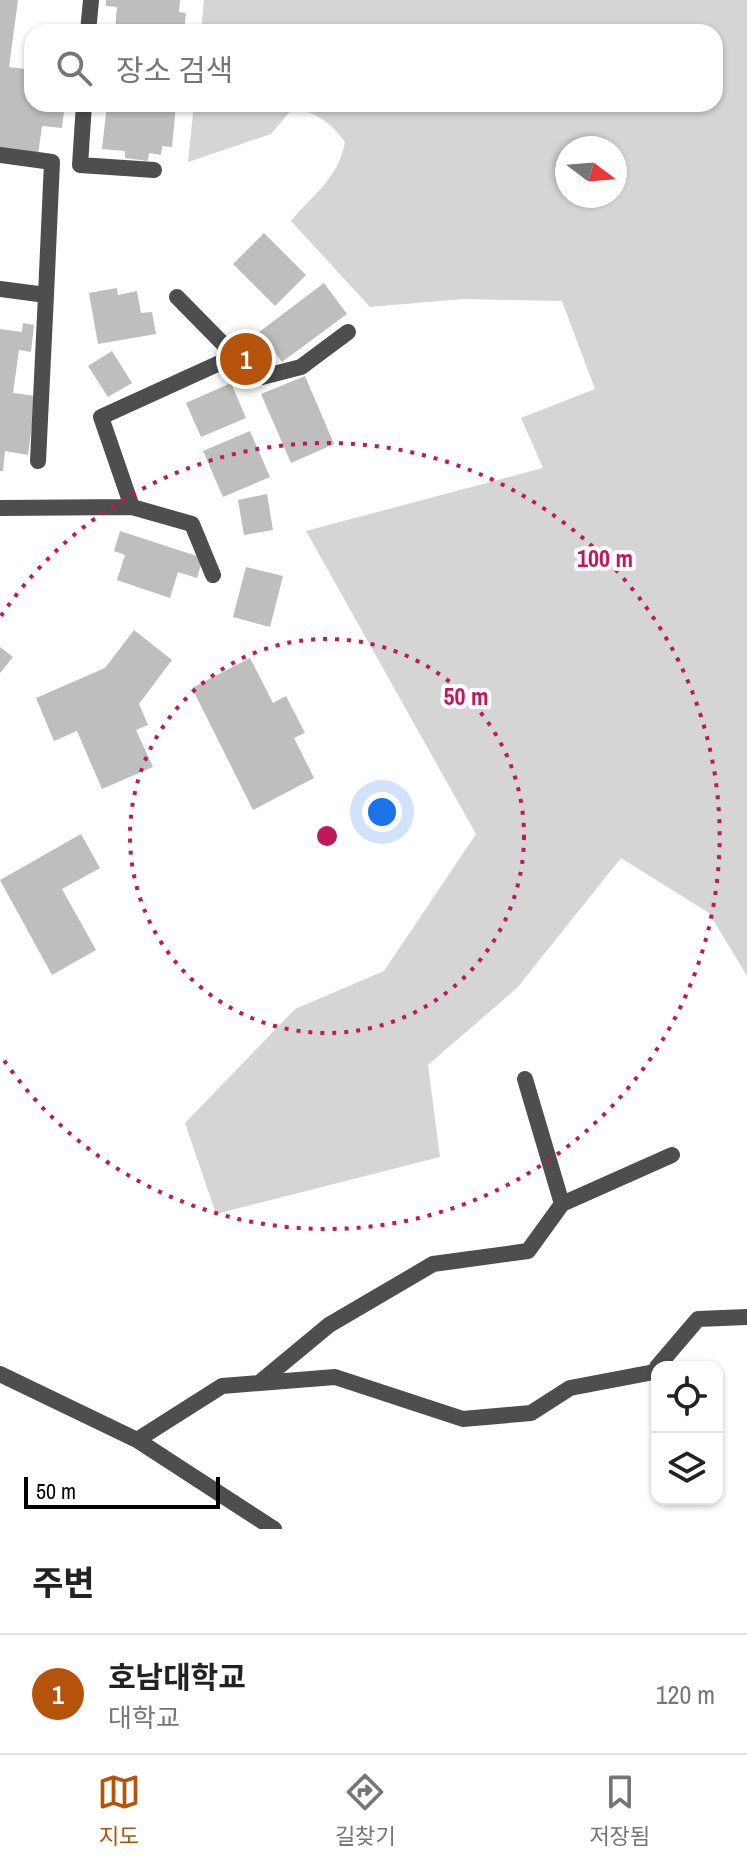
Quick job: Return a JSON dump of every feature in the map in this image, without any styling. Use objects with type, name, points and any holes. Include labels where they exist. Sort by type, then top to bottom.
[{"type":"street","points":[[89,24],[91,0]]},
{"type":"street","points":[[80,165],[83,112]]},
{"type":"street","points":[[0,155],[154,170]]},
{"type":"street","points":[[38,461],[52,162]]},
{"type":"street","points":[[0,289],[46,295]]},
{"type":"street","points":[[177,297],[235,356],[262,377],[301,367],[348,332]]},
{"type":"street","points":[[132,507],[101,417],[235,356]]},
{"type":"street","points":[[0,508],[132,507],[192,524],[213,575]]},
{"type":"street","points":[[525,1079],[562,1204]]},
{"type":"street","points":[[259,1383],[329,1325],[433,1264],[528,1251],[562,1204],[672,1155]]},
{"type":"street","points":[[662,1361],[698,1319],[747,1317]]},
{"type":"street","points":[[137,1440],[222,1386],[335,1377],[463,1419],[531,1413],[570,1388],[651,1373]]},
{"type":"street","points":[[0,1374],[137,1440],[274,1529]]},
{"type":"shaded area","points":[[204,0],[747,0],[747,976],[709,913],[621,858],[517,988],[428,1065],[440,1157],[216,1214],[185,1123],[295,1009],[384,971],[476,834],[306,531],[543,468],[521,418],[595,389],[562,301],[463,299],[370,307],[291,221],[331,176],[342,155],[345,142],[316,116],[306,112],[723,112],[723,24],[202,24]]},
{"type":"shaded area","points":[[193,112],[290,112],[271,134],[188,162]]},
{"type":"building","points":[[0,0],[18,0],[9,67],[24,69],[24,112],[64,112],[62,128],[42,126],[38,155],[0,149]]},
{"type":"building","points":[[106,0],[180,0],[179,12],[186,13],[185,24],[116,24],[117,7],[106,6]]},
{"type":"building","points":[[106,112],[175,112],[172,147],[162,146],[161,155],[149,153],[148,161],[125,158],[125,151],[102,149]]},
{"type":"building","points":[[264,233],[306,275],[275,306],[233,264]]},
{"type":"building","points":[[324,283],[347,314],[282,362],[259,332]]},
{"type":"building","points":[[117,288],[118,295],[137,291],[141,313],[152,312],[156,334],[98,344],[89,293]]},
{"type":"building","points":[[23,323],[34,325],[31,352],[19,350],[13,393],[36,396],[28,455],[5,451],[3,471],[0,471],[0,329],[22,332]]},
{"type":"building","points":[[112,351],[132,383],[108,397],[88,366]]},
{"type":"building","points":[[305,376],[334,444],[291,463],[261,394]]},
{"type":"building","points":[[231,383],[246,418],[201,437],[186,403]]},
{"type":"building","points":[[250,431],[270,477],[223,497],[203,451]]},
{"type":"building","points":[[267,494],[273,530],[244,535],[238,500]]},
{"type":"building","points":[[120,531],[203,558],[197,578],[178,572],[170,598],[117,580],[125,555],[114,551]]},
{"type":"building","points":[[246,567],[283,576],[270,627],[233,617]]},
{"type":"building","points":[[134,630],[172,660],[139,704],[148,725],[136,730],[153,767],[102,789],[77,731],[54,741],[36,698],[105,668]]},
{"type":"building","points":[[0,647],[13,657],[0,673]]},
{"type":"building","points":[[250,658],[273,703],[286,696],[305,733],[294,738],[314,778],[253,810],[192,688]]},
{"type":"building","points":[[81,834],[100,868],[62,889],[96,950],[52,975],[0,880]]},
{"type":"place","name":"호남대학교","points":[[246,359]]}]
